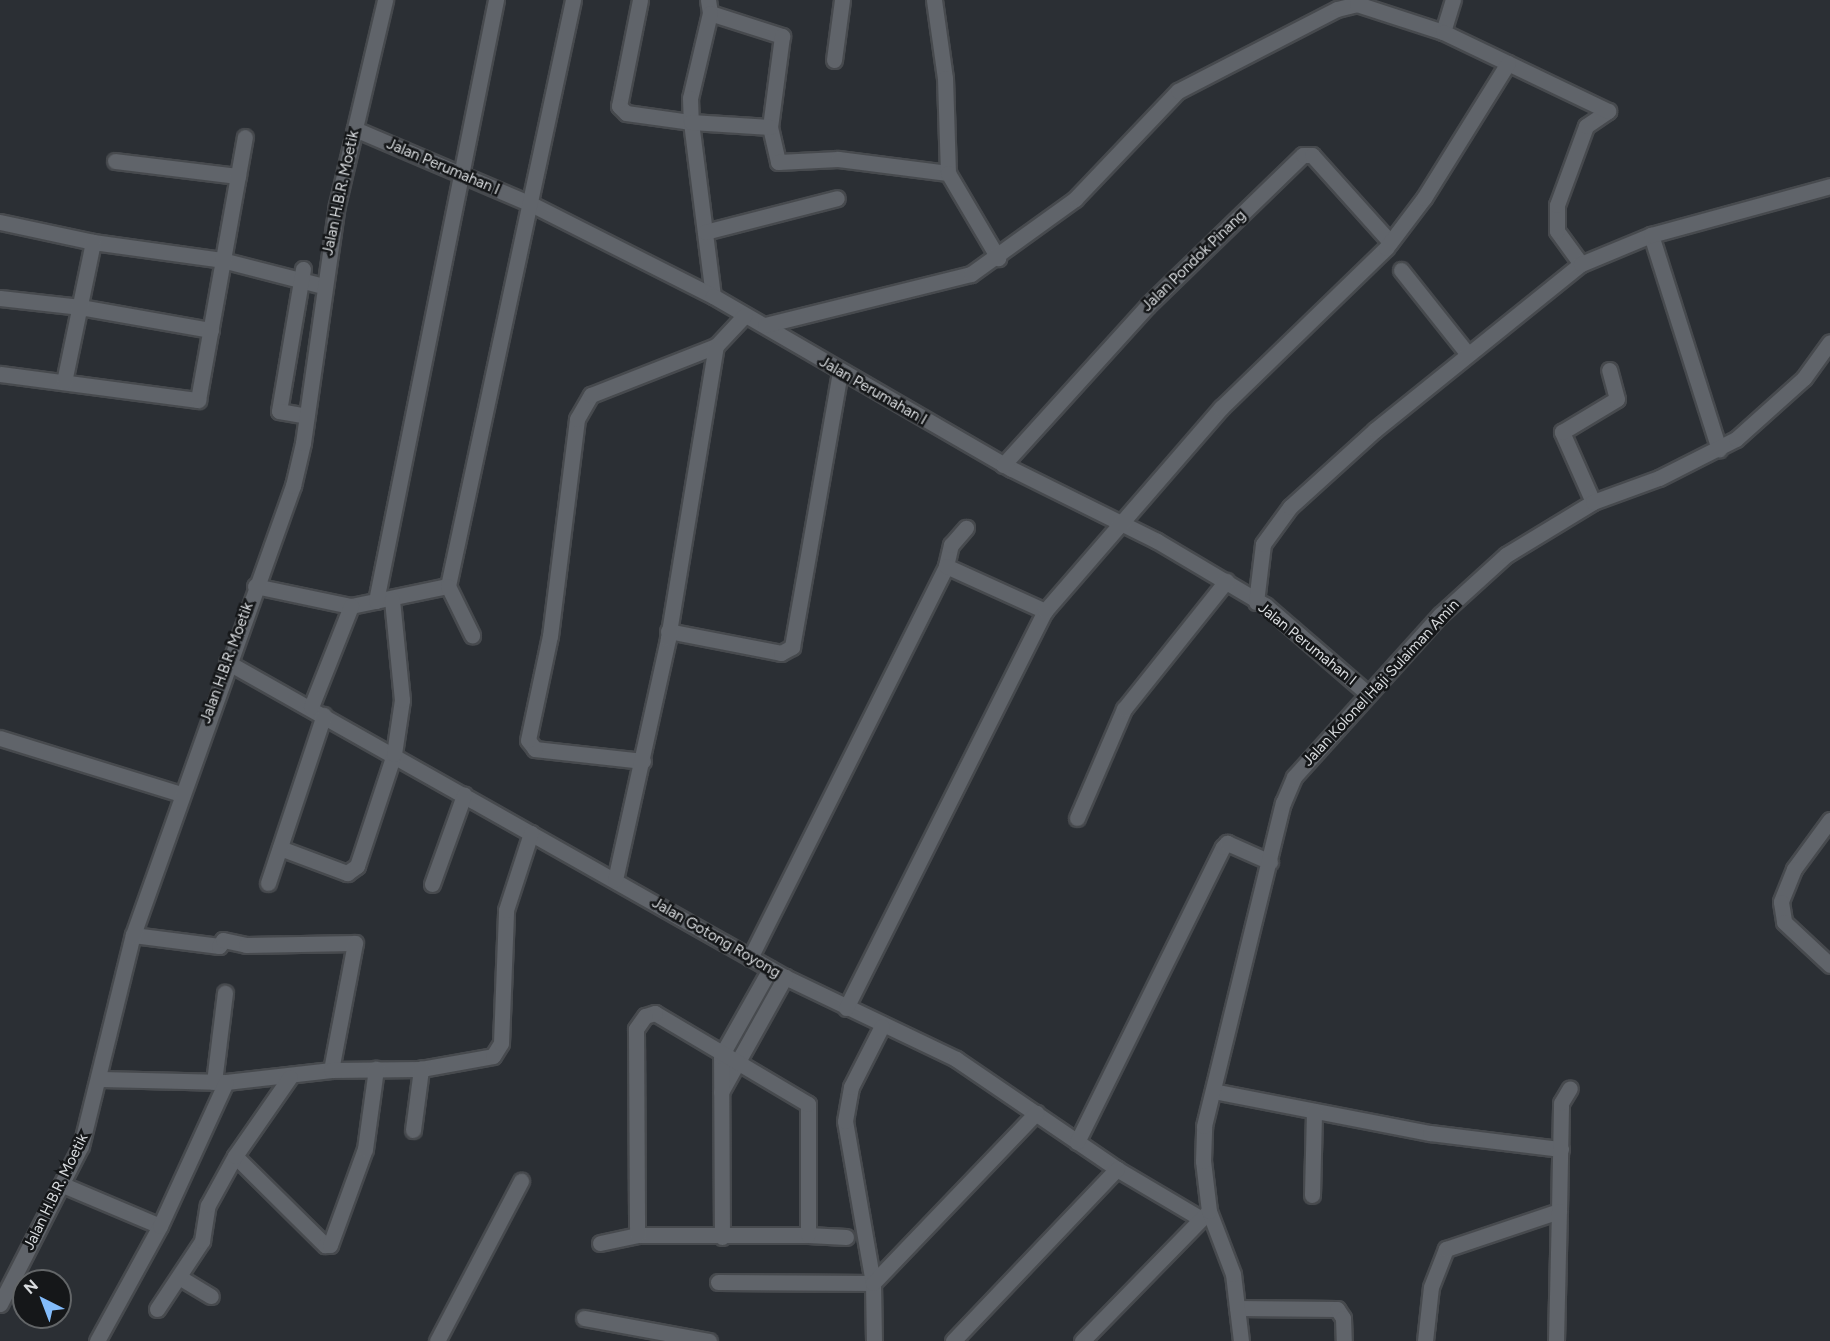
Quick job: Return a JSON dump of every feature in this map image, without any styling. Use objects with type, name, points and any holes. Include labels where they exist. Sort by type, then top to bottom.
[{"type":"street","name":"Jalan H.B.R. Moetik","points":[[0,1304],[81,1146],[101,1079],[133,935],[227,662],[293,486],[307,416],[324,279],[385,0]]},
{"type":"street","points":[[376,601],[496,0]]},
{"type":"street","points":[[472,635],[448,586],[573,0]]},
{"type":"street","points":[[640,0],[620,109],[691,122],[770,127]]},
{"type":"street","points":[[834,60],[842,0]]},
{"type":"street","points":[[934,0],[945,78],[948,173],[998,258]]},
{"type":"street","points":[[1443,32],[1454,0]]},
{"type":"street","points":[[765,325],[943,285],[998,258],[1075,199],[1160,108],[1196,80],[1337,9],[1357,4],[1443,32],[1608,111],[1586,126],[1557,205],[1557,231],[1581,264]]},
{"type":"street","points":[[713,296],[690,98],[709,6],[782,36],[770,127],[777,160],[782,163],[838,159],[948,173]]},
{"type":"street","points":[[846,1008],[1045,611],[1125,524],[1251,377],[1390,242],[1424,198],[1508,63]]},
{"type":"street","name":"Jalan Perumahan I","points":[[355,129],[531,204],[713,296],[765,325],[840,373],[1003,465],[1125,524],[1226,581],[1256,602],[1367,693]]},
{"type":"street","points":[[0,374],[196,401],[245,137]]},
{"type":"street","name":"Jalan Pondok Pinang","points":[[1003,465],[1147,306],[1304,155],[1312,155],[1390,242]]},
{"type":"street","points":[[115,161],[238,176]]},
{"type":"street","points":[[1256,602],[1258,557],[1277,523],[1375,430],[1467,352],[1581,264],[1651,235],[1830,186]]},
{"type":"street","points":[[705,232],[837,198]]},
{"type":"street","points":[[0,222],[93,242],[222,260],[324,279]]},
{"type":"street","points":[[1651,235],[1719,448]]},
{"type":"street","points":[[64,382],[93,242]]},
{"type":"street","points":[[1401,270],[1467,352]]},
{"type":"street","points":[[302,276],[279,411],[307,416]]},
{"type":"street","points":[[0,298],[80,307],[211,330]]},
{"type":"street","points":[[643,761],[535,749],[528,740],[550,636],[577,419],[585,402],[597,391],[716,346],[745,315]]},
{"type":"street","name":"Jalan Kolonel Haji Sulaiman Amin","points":[[1241,1341],[1233,1274],[1205,1214],[1203,1161],[1213,1091],[1283,803],[1294,777],[1367,693],[1440,615],[1506,555],[1593,502],[1719,448],[1755,426],[1804,378],[1830,342]]},
{"type":"street","points":[[615,880],[643,761],[668,631],[716,346]]},
{"type":"street","points":[[1593,502],[1562,432],[1617,399],[1609,370]]},
{"type":"street","points":[[668,631],[781,653],[792,647],[840,373]]},
{"type":"street","points":[[750,958],[946,566],[951,545],[966,528]]},
{"type":"street","points":[[946,566],[1045,611]]},
{"type":"street","points":[[1077,818],[1124,709],[1226,581]]},
{"type":"street","points":[[255,586],[351,606],[448,586]]},
{"type":"street","points":[[280,848],[352,872],[394,754],[403,683],[392,599]]},
{"type":"street","points":[[268,883],[280,848],[317,711],[351,606]]},
{"type":"street","name":"Jalan Gotong Royong","points":[[227,662],[394,754],[770,969],[882,1026],[956,1059],[1117,1168],[1205,1214]]},
{"type":"street","points":[[0,738],[180,794]]},
{"type":"street","points":[[432,884],[464,795]]},
{"type":"street","points":[[1830,820],[1794,869],[1780,902],[1784,922],[1830,965]]},
{"type":"street","points":[[101,1079],[220,1082],[290,1077],[331,1070],[421,1069],[499,1052],[506,910],[531,833]]},
{"type":"street","points":[[1077,1142],[1222,847],[1227,843],[1270,862]]},
{"type":"street","points":[[133,935],[219,946],[223,940],[246,945],[355,943],[331,1070]]},
{"type":"street","points":[[722,1237],[721,1056],[770,969]]},
{"type":"street","points":[[720,1095],[785,977]]},
{"type":"street","points":[[97,1341],[160,1226],[220,1082],[225,993]]},
{"type":"street","points":[[637,1235],[639,1022],[655,1013],[721,1056],[738,1063],[810,1107],[808,1235]]},
{"type":"street","points":[[874,1341],[873,1283],[844,1121],[851,1087],[882,1026]]},
{"type":"street","points":[[413,1130],[421,1069]]},
{"type":"street","points":[[235,1156],[325,1245],[330,1245],[365,1149],[376,1070]]},
{"type":"street","points":[[157,1309],[202,1241],[208,1205],[235,1156],[290,1077]]},
{"type":"street","points":[[1556,1341],[1561,1103],[1570,1088]]},
{"type":"street","points":[[1213,1091],[1430,1133],[1561,1149]]},
{"type":"street","points":[[1312,1195],[1314,1111]]},
{"type":"street","points":[[718,1282],[873,1283],[1036,1113]]},
{"type":"street","points":[[953,1341],[1117,1168]]},
{"type":"street","points":[[437,1341],[521,1181]]},
{"type":"street","points":[[63,1185],[160,1226]]},
{"type":"street","points":[[1425,1341],[1431,1287],[1446,1249],[1559,1210]]},
{"type":"street","points":[[1082,1341],[1205,1214]]},
{"type":"street","points":[[600,1244],[637,1235],[846,1237]]},
{"type":"street","points":[[179,1277],[211,1296]]},
{"type":"street","points":[[1237,1308],[1337,1309],[1344,1318],[1344,1341]]},
{"type":"street","points":[[584,1318],[709,1341]]}]
